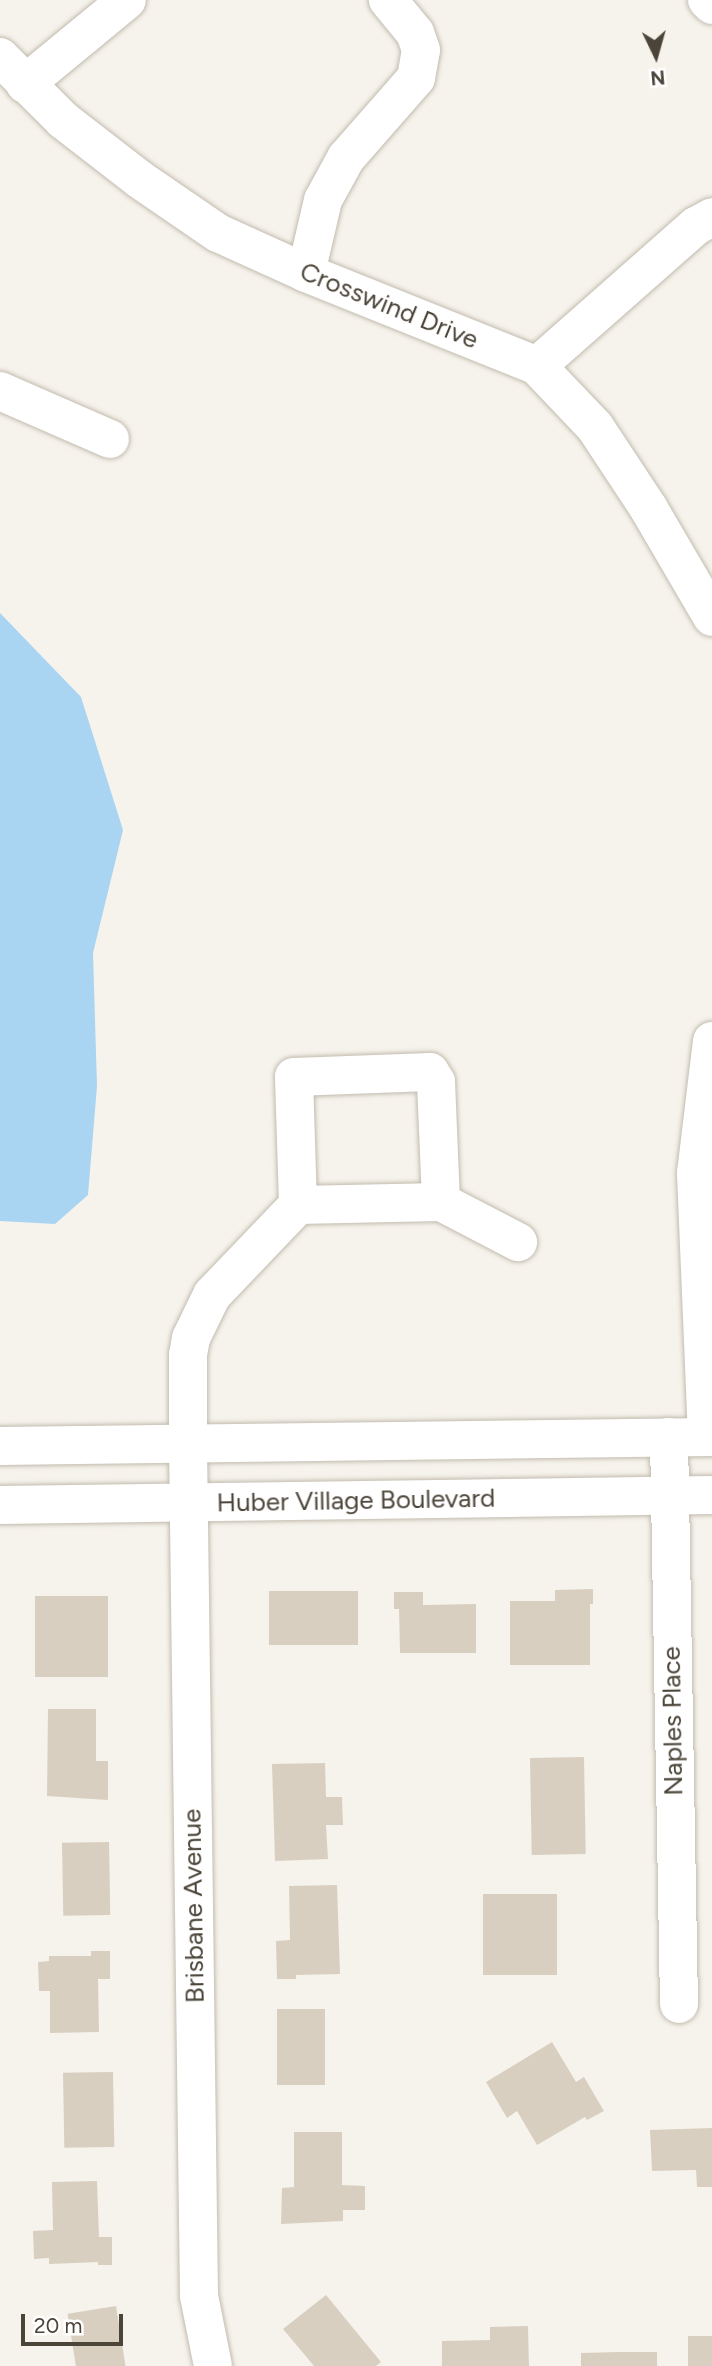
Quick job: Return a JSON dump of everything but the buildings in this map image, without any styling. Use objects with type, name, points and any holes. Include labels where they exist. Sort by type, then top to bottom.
[{"type":"street","points":[[12,70],[127,0]]},
{"type":"street","points":[[306,273],[323,200],[346,158],[416,78],[421,50],[415,33],[388,0]]},
{"type":"street","points":[[707,0],[712,5]]},
{"type":"street","name":"Crosswind Drive","points":[[12,70],[64,120],[139,179],[218,233],[306,273],[537,366],[595,427],[649,509],[712,617]]},
{"type":"street","points":[[537,366],[696,226],[712,217]]},
{"type":"street","points":[[0,391],[110,439]]},
{"type":"street","points":[[0,1446],[710,1437],[696,1172],[710,1058]]},
{"type":"street","points":[[441,1202],[436,1082],[430,1072],[294,1077],[298,1205],[441,1202],[518,1242]]},
{"type":"street","name":"Brisbane Avenue","points":[[213,2366],[200,2296],[188,1355],[199,1317],[212,1295],[298,1205]]},
{"type":"street","name":"Naples Place","points":[[669,1437],[679,2004]]},
{"type":"street","name":"Huber Village Boulevard","points":[[0,1505],[712,1495]]},
{"type":"water","points":[[0,613],[81,697],[123,830],[93,953],[97,1086],[88,1195],[55,1224],[0,1221]]}]
